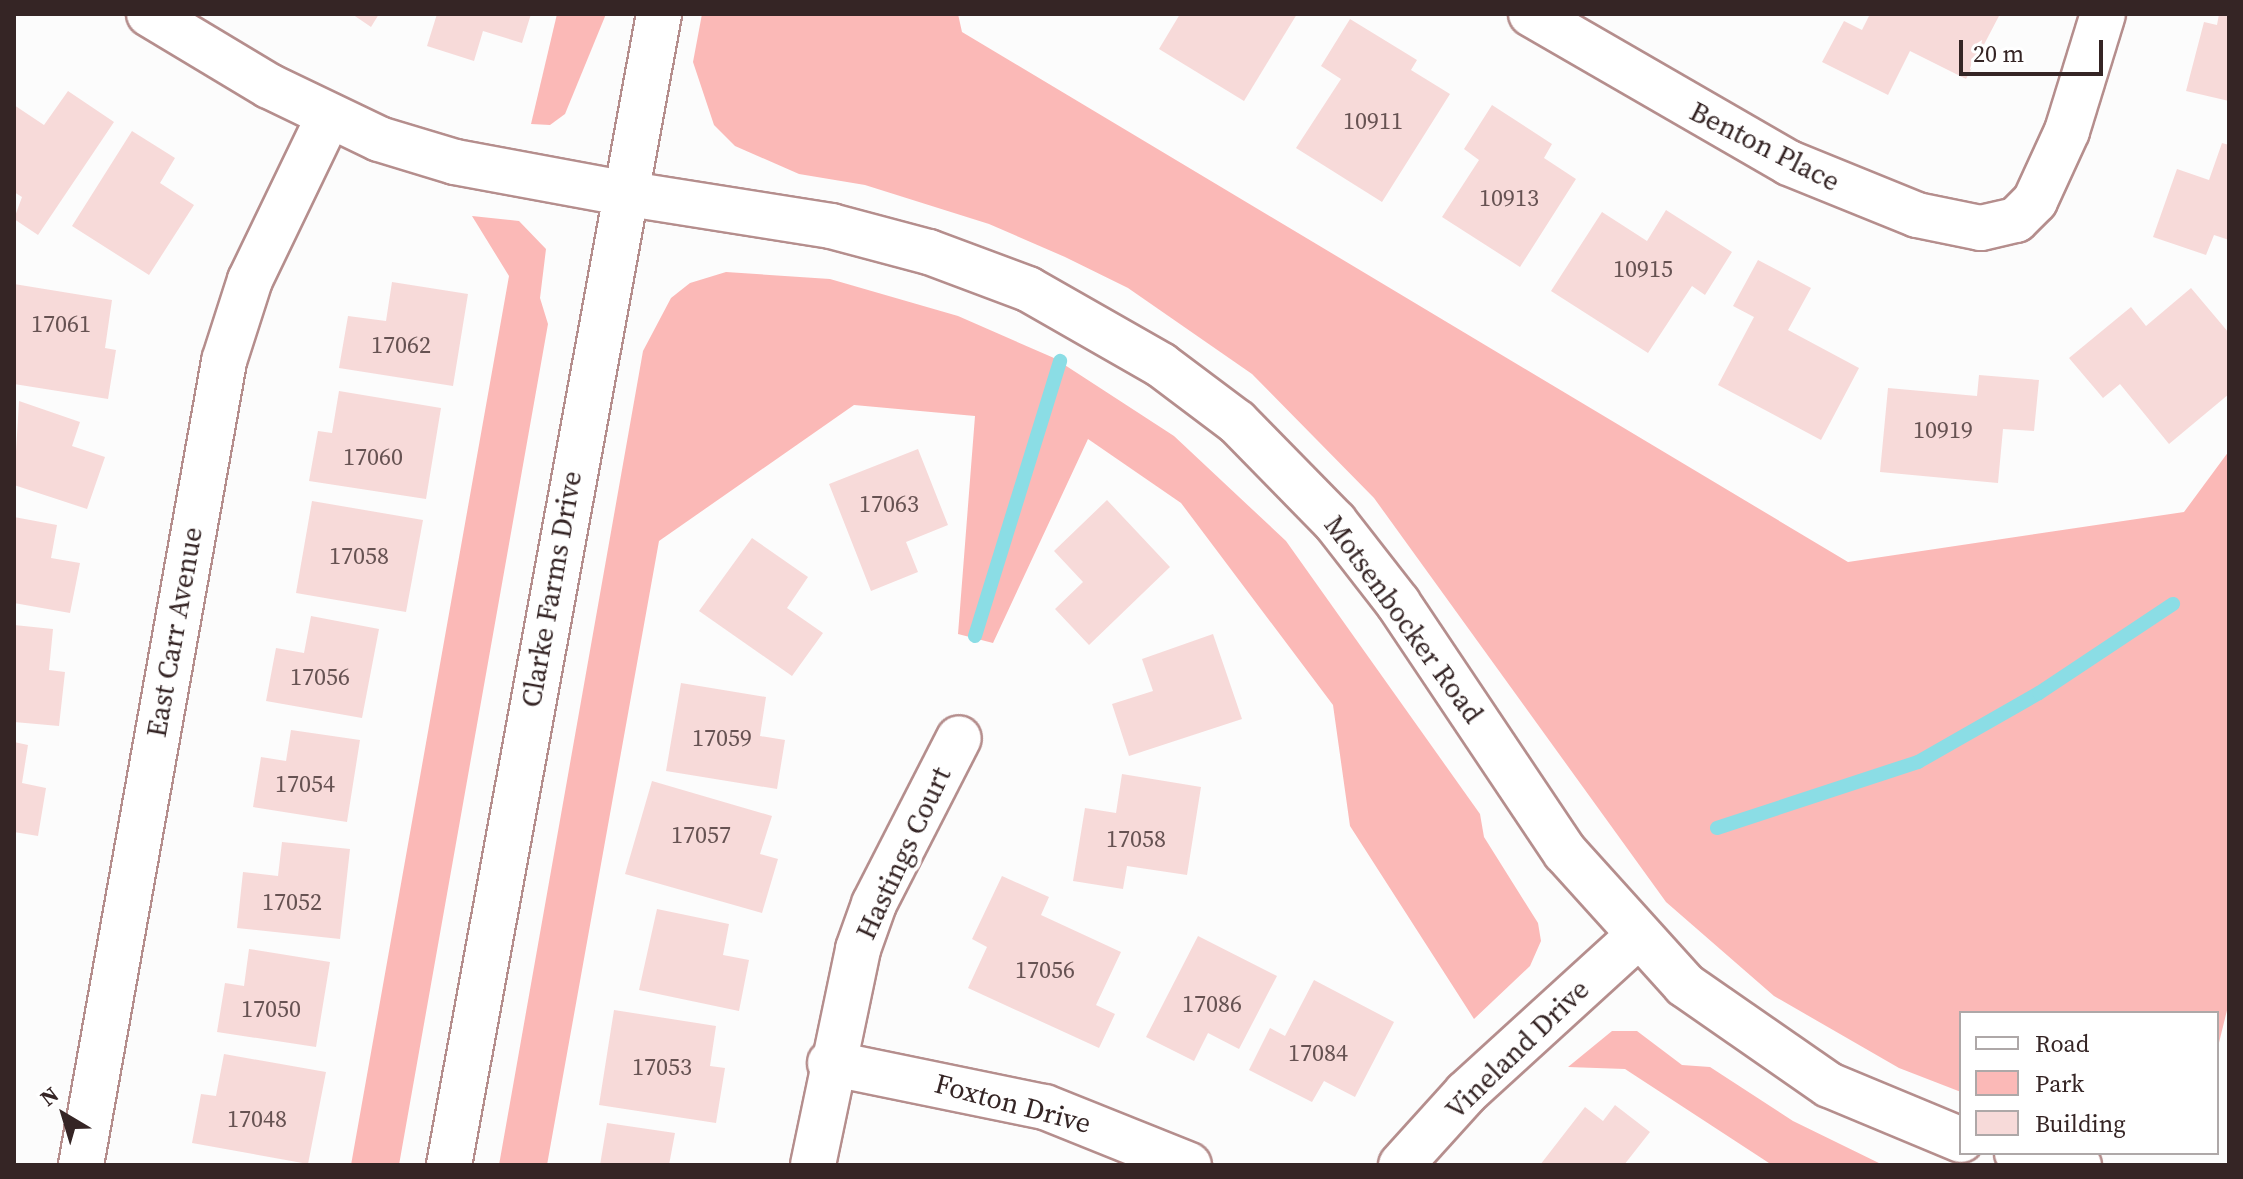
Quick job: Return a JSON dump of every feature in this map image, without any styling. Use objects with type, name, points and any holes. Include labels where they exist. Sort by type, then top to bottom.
[{"type":"street","name":"Motsenbocker Road","points":[[149,14],[328,118],[455,162],[831,226],[929,252],[1028,289],[1173,374],[1270,452],[1369,562],[1565,852],[1637,937],[1685,985],[1781,1056],[1876,1110],[1959,1139]]},
{"type":"street","name":"Clarke Farms Drive","points":[[449,1165],[623,193],[659,14]]},
{"type":"street","name":"Benton Place","points":[[1531,14],[1719,126],[1829,182],[1952,226],[2016,220],[2050,174],[2103,14]]},
{"type":"street","name":"East Carr Avenue","points":[[81,1165],[224,361],[250,280],[328,118]]},
{"type":"street","name":"Hastings Court","points":[[813,1165],[830,1063],[874,904],[959,738]]},
{"type":"street","name":"Vineland Drive","points":[[1401,1165],[1466,1093],[1637,937]]},
{"type":"street","name":"Foxton Drive","points":[[830,1063],[1045,1107],[1189,1165]]},
{"type":"street","points":[[2027,1155],[2079,1165]]},
{"type":"green space","points":[[557,14],[606,14],[565,114],[550,125],[531,124]]},
{"type":"green space","points":[[702,14],[958,14],[962,32],[1848,562],[2184,512],[2229,451],[2229,1002],[2219,1043],[2219,1011],[1959,1011],[1959,1091],[1899,1068],[1774,996],[1666,902],[1374,498],[1252,374],[1128,288],[1065,257],[989,224],[865,185],[799,174],[735,146],[714,125],[693,62]]},
{"type":"green space","points":[[472,216],[519,221],[546,249],[540,298],[548,324],[399,1165],[351,1165],[509,276]]},
{"type":"green space","points":[[726,272],[830,279],[958,316],[1054,358],[1174,436],[1286,541],[1480,814],[1484,837],[1538,923],[1541,941],[1530,966],[1474,1019],[1350,826],[1333,705],[1181,503],[1088,439],[993,643],[958,634],[975,416],[854,405],[659,541],[547,1165],[499,1165],[643,351],[671,298],[690,283]]},
{"type":"green space","points":[[1612,1031],[1637,1031],[1682,1065],[1710,1067],[1793,1121],[1883,1165],[1772,1165],[1625,1069],[1568,1067]]},
{"type":"building","points":[[352,14],[379,14],[371,27]]},
{"type":"building","points":[[437,14],[531,14],[522,43],[483,31],[474,61],[427,46]]},
{"type":"building","points":[[1180,14],[1297,14],[1244,101],[1159,49]]},
{"type":"building","points":[[1870,14],[2000,14],[1966,79],[1910,51],[1888,95],[1822,62],[1844,21],[1862,30]]},
{"type":"building","points":[[2219,14],[2229,14],[2229,101],[2186,91],[2204,22],[2217,25]]},
{"type":"building","points":[[1350,19],[1417,60],[1411,70],[1450,94],[1382,202],[1296,148],[1341,79],[1321,66]]},
{"type":"building","points":[[68,91],[114,122],[38,235],[14,219],[22,197],[14,192],[14,105],[44,125]]},
{"type":"building","points":[[1492,105],[1552,144],[1544,158],[1576,179],[1520,267],[1442,217],[1479,160],[1464,149]]},
{"type":"building","points":[[132,131],[175,158],[160,183],[194,205],[149,275],[72,226]]},
{"type":"building","points":[[2222,143],[2229,145],[2229,240],[2214,235],[2206,255],[2153,237],[2177,169],[2209,180]]},
{"type":"building","points":[[1666,210],[1732,252],[1705,295],[1692,286],[1648,353],[1551,291],[1602,212],[1647,241]]},
{"type":"building","points":[[1758,260],[1811,288],[1788,330],[1859,368],[1821,440],[1718,385],[1754,317],[1733,306]]},
{"type":"building","points":[[392,282],[468,294],[453,386],[339,368],[348,316],[386,321]]},
{"type":"building","points":[[14,284],[112,300],[105,348],[116,350],[108,399],[14,384]]},
{"type":"building","points":[[2191,288],[2229,333],[2229,394],[2169,444],[2120,384],[2103,398],[2069,358],[2131,307],[2146,326]]},
{"type":"building","points":[[1979,375],[2039,380],[2034,431],[2003,429],[1998,483],[1880,472],[1888,388],[1977,396]]},
{"type":"building","points":[[339,391],[441,408],[426,499],[309,481],[318,431],[332,433]]},
{"type":"building","points":[[19,401],[80,422],[72,446],[105,457],[87,509],[14,485]]},
{"type":"building","points":[[918,449],[948,525],[906,542],[918,572],[871,591],[829,484]]},
{"type":"building","points":[[1107,500],[1170,567],[1089,645],[1055,609],[1083,582],[1054,551]]},
{"type":"building","points":[[312,501],[423,520],[406,612],[296,593]]},
{"type":"building","points":[[14,517],[57,525],[51,558],[80,563],[70,613],[14,603]]},
{"type":"building","points":[[752,538],[808,577],[787,608],[823,633],[792,676],[699,611]]},
{"type":"building","points":[[311,616],[379,629],[362,718],[266,701],[276,648],[304,653]]},
{"type":"building","points":[[14,625],[53,629],[49,670],[65,672],[59,726],[14,722]]},
{"type":"building","points":[[1213,634],[1242,719],[1129,756],[1112,704],[1153,691],[1142,659]]},
{"type":"building","points":[[681,683],[766,697],[760,736],[785,740],[777,789],[666,771]]},
{"type":"building","points":[[291,730],[360,740],[347,822],[253,807],[261,757],[286,761]]},
{"type":"building","points":[[14,742],[28,745],[22,783],[46,788],[38,836],[14,832]]},
{"type":"building","points":[[1122,774],[1201,787],[1187,875],[1127,866],[1123,889],[1073,881],[1085,808],[1116,813]]},
{"type":"building","points":[[652,781],[772,816],[760,854],[778,859],[762,913],[625,874]]},
{"type":"building","points":[[282,842],[350,849],[340,939],[237,928],[243,872],[278,876]]},
{"type":"building","points":[[1002,876],[1049,897],[1041,915],[1121,952],[1096,1005],[1115,1014],[1099,1048],[968,988],[987,947],[972,939]]},
{"type":"building","points":[[657,909],[729,924],[723,955],[749,960],[739,1011],[639,990]]},
{"type":"building","points":[[1198,936],[1277,976],[1239,1049],[1208,1033],[1194,1061],[1146,1037]]},
{"type":"building","points":[[249,949],[330,962],[316,1047],[217,1032],[225,983],[244,986]]},
{"type":"building","points":[[1314,980],[1394,1022],[1355,1097],[1324,1081],[1312,1102],[1249,1070],[1270,1028],[1285,1036]]},
{"type":"building","points":[[614,1010],[716,1026],[710,1066],[725,1068],[716,1123],[599,1105]]},
{"type":"building","points":[[224,1054],[326,1072],[308,1164],[192,1143],[201,1094],[216,1096]]},
{"type":"building","points":[[1615,1105],[1650,1132],[1624,1165],[1540,1165],[1585,1107],[1603,1121]]},
{"type":"building","points":[[607,1123],[675,1133],[669,1165],[600,1165]]},
{"type":"waterway","points":[[975,636],[1060,361]]},
{"type":"waterway","points":[[1717,828],[1918,762],[2039,693],[2173,604]]}]
